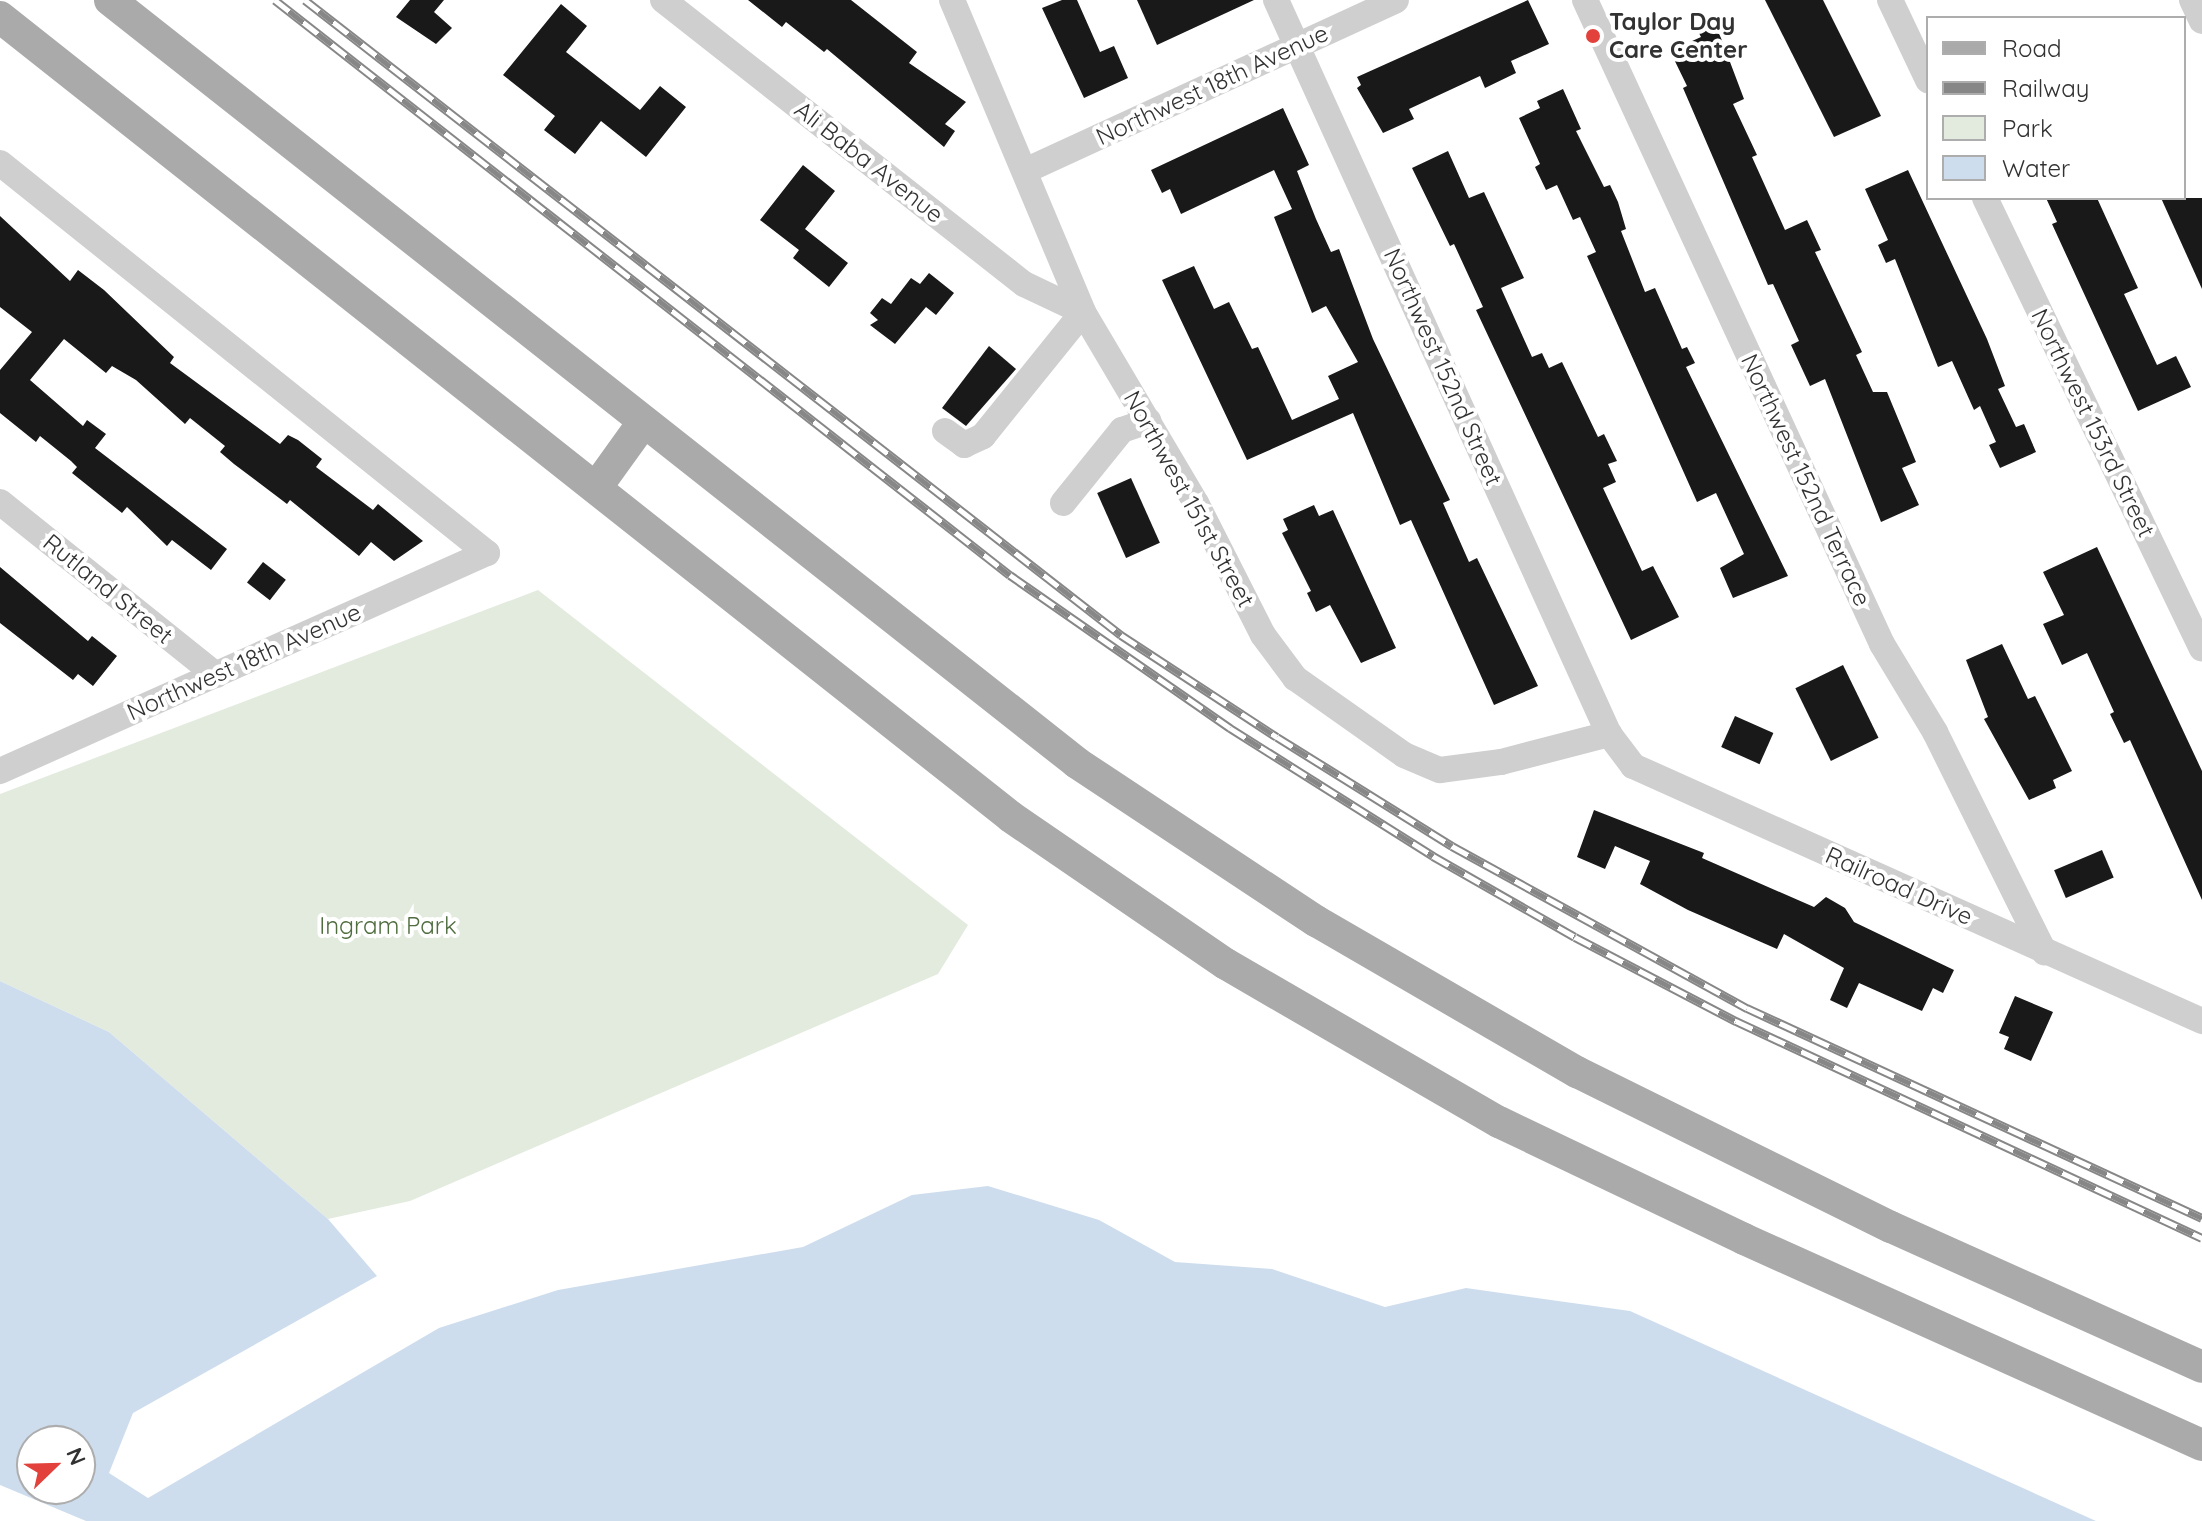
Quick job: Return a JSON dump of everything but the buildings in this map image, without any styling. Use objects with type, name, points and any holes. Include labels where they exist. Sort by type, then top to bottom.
[{"type":"main road","points":[[110,0],[642,424],[1077,763],[1316,921],[1577,1072],[1891,1227],[2202,1367]]},
{"type":"main road","points":[[0,17],[1011,817],[1226,964],[1499,1122],[1744,1239],[2202,1445]]},
{"type":"main road","points":[[596,488],[642,424]]},
{"type":"street","name":"Ali Baba Avenue","points":[[663,0],[1024,284],[1083,312]]},
{"type":"street","name":"Northwest 151st Street","points":[[952,0],[1027,170],[1083,312],[1148,421],[1263,635],[1295,678],[1404,755],[1440,770],[1501,762],[1609,734]]},
{"type":"street","name":"Northwest 152nd Street","points":[[1276,0],[1609,734]]},
{"type":"street","name":"Northwest 18th Avenue","points":[[1027,170],[1396,0]]},
{"type":"street","name":"Northwest 152nd Terrace","points":[[1585,0],[1882,644],[1935,732],[2044,952]]},
{"type":"street","points":[[1890,0],[1926,76]]},
{"type":"street","points":[[2192,0],[2202,21]]},
{"type":"street","name":"Northwest 18th Avenue","points":[[0,163],[487,553],[0,771]]},
{"type":"street","name":"Northwest 153rd Street","points":[[1986,200],[2202,648]]},
{"type":"street","points":[[945,431],[964,445],[983,436],[1083,312]]},
{"type":"street","points":[[1063,503],[1122,430],[1148,421]]},
{"type":"street","name":"Rutland Street","points":[[0,502],[216,675]]},
{"type":"street","name":"Railroad Drive","points":[[1609,734],[1633,766],[2202,1021]]},
{"type":"green space","name":"Ingram Park","points":[[538,590],[968,925],[938,974],[410,1201],[328,1219],[109,1032],[0,981],[0,794]]},
{"type":"water","points":[[0,981],[109,1032],[328,1219],[377,1276],[133,1413],[109,1473],[148,1498],[439,1328],[558,1290],[803,1247],[912,1195],[988,1186],[1099,1220],[1175,1262],[1272,1269],[1385,1307],[1466,1288],[1630,1311],[2096,1521],[86,1521],[48,1505],[96,1505],[96,1425],[16,1425],[16,1492],[0,1485]]},
{"type":"railway","points":[[275,0],[1010,575],[1230,728],[1433,856],[1575,937],[1736,1021],[2202,1238]]},
{"type":"railway","points":[[305,0],[1121,635],[1277,737],[1452,846],[1747,1008],[2202,1218]]},
{"type":"place","name":"Taylor Day Care Center","points":[[1593,36]]}]
